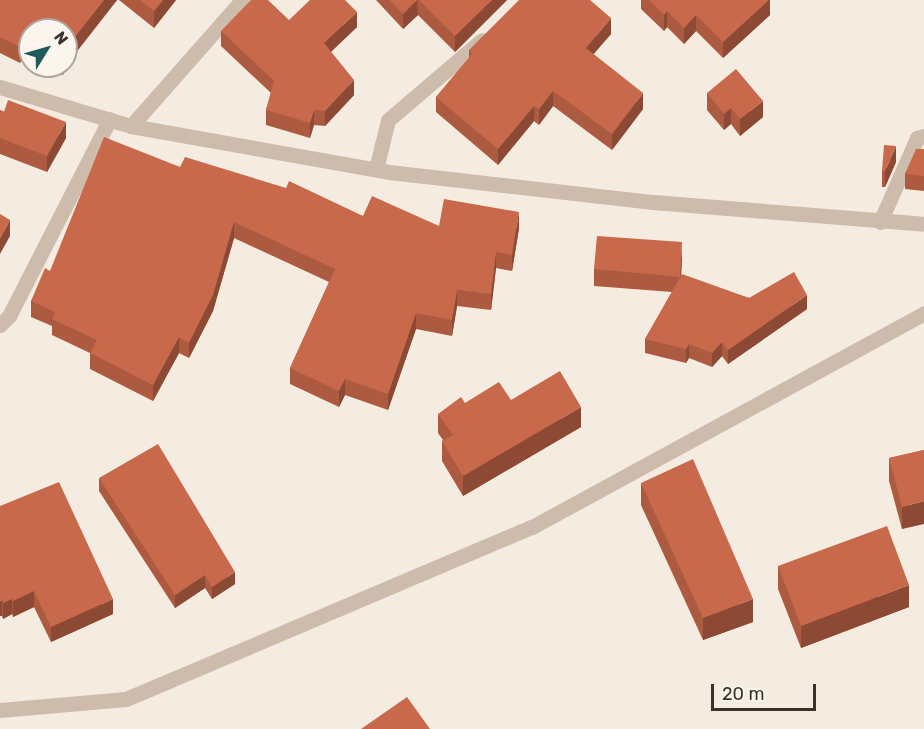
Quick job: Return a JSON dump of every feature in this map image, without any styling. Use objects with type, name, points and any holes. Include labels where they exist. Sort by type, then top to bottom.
[{"type":"street","points":[[131,126],[242,0]]},
{"type":"street","points":[[376,169],[388,120],[492,30]]},
{"type":"street","points":[[0,87],[131,126],[376,169],[641,201],[924,224]]},
{"type":"street","points":[[0,325],[9,315],[110,119]]},
{"type":"street","points":[[880,222],[917,138],[924,136]]},
{"type":"street","points":[[0,710],[126,699],[532,527],[924,313]]},
{"type":"building","points":[[0,0],[104,0],[78,33],[78,18],[18,18],[18,46],[0,37]]},
{"type":"building","points":[[140,0],[163,0],[154,11]]},
{"type":"building","points":[[251,0],[268,0],[289,20],[310,0],[345,0],[357,12],[324,43],[354,80],[325,111],[314,110],[310,123],[266,110],[274,81],[221,31]]},
{"type":"building","points":[[390,0],[417,0],[403,14]]},
{"type":"building","points":[[419,0],[492,0],[455,36]]},
{"type":"building","points":[[519,0],[590,0],[611,18],[586,48],[643,93],[612,134],[553,91],[539,109],[534,106],[498,149],[436,97],[472,54],[469,50]]},
{"type":"building","points":[[649,0],[769,0],[723,42],[696,15],[684,28],[667,11],[664,15]]},
{"type":"building","points":[[736,69],[763,101],[740,119],[731,108],[724,114],[707,93]]},
{"type":"building","points":[[8,100],[66,122],[47,156],[0,138],[0,110],[4,112]]},
{"type":"building","points":[[104,137],[180,167],[185,157],[286,188],[289,181],[363,216],[372,196],[439,226],[444,199],[519,212],[512,255],[496,252],[491,294],[457,290],[452,320],[416,313],[388,394],[345,379],[339,391],[290,368],[335,269],[234,222],[213,295],[189,343],[179,337],[153,385],[90,353],[97,340],[52,319],[55,312],[31,301],[45,268],[50,271]]},
{"type":"building","points":[[884,145],[896,146],[885,171],[882,171]]},
{"type":"building","points":[[916,149],[924,149],[924,176],[905,174]]},
{"type":"building","points":[[0,214],[10,220],[0,238]]},
{"type":"building","points":[[597,236],[682,242],[680,277],[594,269]]},
{"type":"building","points":[[794,272],[807,295],[728,350],[722,342],[712,353],[689,344],[686,349],[645,339],[682,274],[749,298]]},
{"type":"building","points":[[560,371],[581,407],[463,476],[442,441],[453,435],[438,414],[461,397],[465,403],[499,382],[511,400]]},
{"type":"building","points":[[158,444],[235,572],[212,587],[205,575],[175,595],[99,478]]},
{"type":"building","points":[[924,450],[924,501],[902,507],[889,458]]},
{"type":"building","points":[[693,459],[753,599],[703,618],[641,483]]},
{"type":"building","points":[[59,482],[113,599],[51,627],[34,591],[13,601],[12,599],[3,603],[2,600],[0,601],[0,506]]},
{"type":"building","points":[[887,526],[909,585],[801,626],[778,566]]},
{"type":"building","points":[[407,697],[430,729],[361,729]]}]
